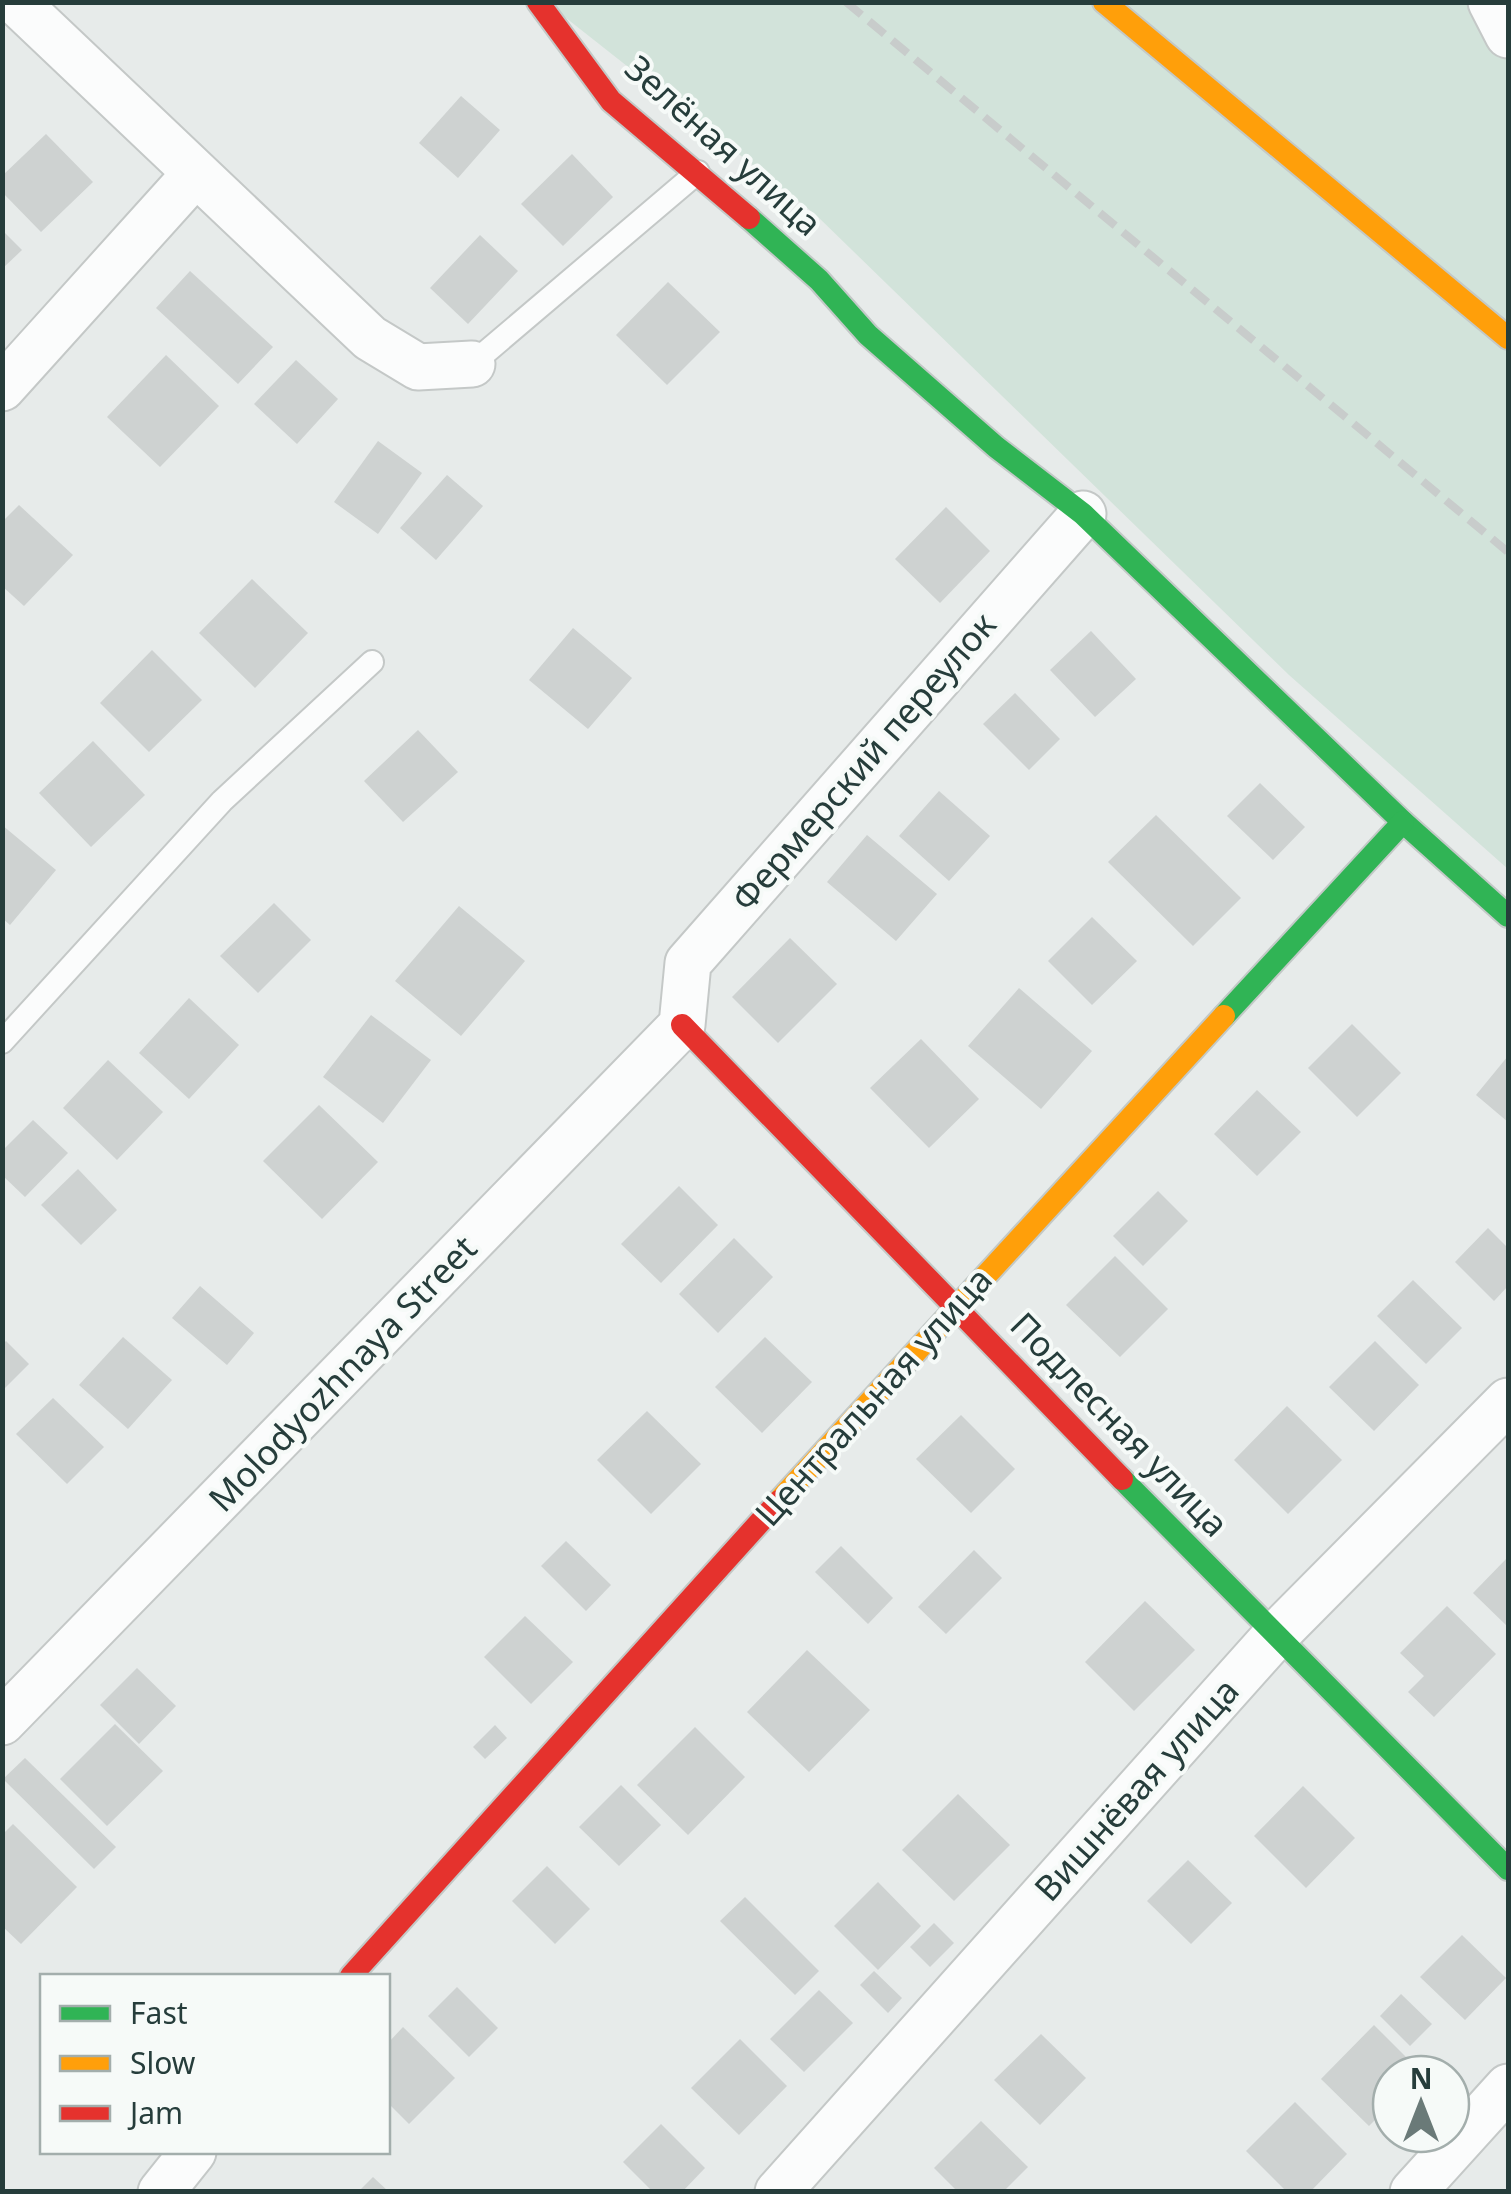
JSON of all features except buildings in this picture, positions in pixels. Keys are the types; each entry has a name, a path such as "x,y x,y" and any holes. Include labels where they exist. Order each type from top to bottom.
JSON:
{"street":[{"path":"16,2 370,338 418,368 472,364"},
{"name":"Зелёная улица","path":"538,2 611,101 819,280 868,335 996,447 1083,514 1403,822 1508,916"},
{"path":"1104,2 1508,336"},
{"path":"1490,2 1508,35"},
{"path":"2,388 195,174"},
{"name":"Фермерский переулок","path":"682,1026 688,962 1083,514"},
{"name":"Центральная улица","path":"353,1974 955,1306 1403,822"},
{"name":"Подлесная улица","path":"682,1026 1275,1636 1508,1869"},
{"name":"Molodyozhnaya Street","path":"2,1722 682,1026"},
{"name":"Вишнёвая улица","path":"778,2192 1275,1636 1508,1402"},
{"path":"1413,2192 1508,2087"},
{"path":"161,2192 191,2154"}],"lane":[{"path":"472,364 698,172"},
{"path":"2,1042 222,801 372,662"}],"shaded area":[{"path":"1463,2 1508,34 1508,869 1289,675 816,215 547,3"}],"railway":[{"path":"846,2 1508,552"}],"traffic: fast":[{"path":"749,218 819,280 868,335 996,447 1083,514 1403,822 1508,916"},
{"path":"1224,1016 1403,822"},
{"path":"1122,1479 1508,1869"}],"traffic: slow":[{"path":"1104,2 1508,338"},
{"path":"779,1501 1224,1016"}],"traffic: jam":[{"path":"538,2 611,101 749,218"},
{"path":"682,1025 1122,1479"},
{"path":"353,1974 779,1501"}]}
